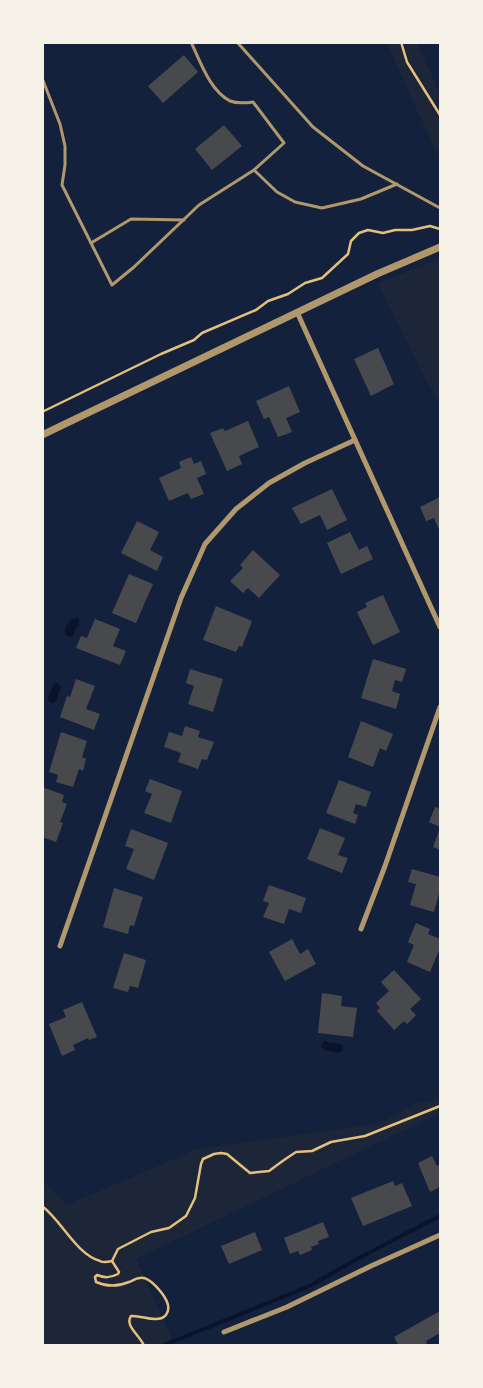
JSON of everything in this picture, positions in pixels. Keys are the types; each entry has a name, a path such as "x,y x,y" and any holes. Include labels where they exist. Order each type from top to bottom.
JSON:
{"street":[{"path":"42,435 297,312 440,247"},
{"path":"297,312 440,627"},
{"path":"60,946 181,598 205,544 236,509 269,483 305,463 355,440"},
{"path":"360,929 385,866 440,707"},
{"path":"224,1332 287,1307 440,1235"}],"lane":[{"path":"42,78 60,124 65,146 62,184 112,285 134,267 199,205 254,170 284,143 254,102 242,103 230,100 216,89 205,73 191,42"},
{"path":"237,42 313,127 363,166 440,208"},
{"path":"254,170 277,192 295,202 322,208 361,199 397,184"},
{"path":"91,243 131,219 184,220"}],"path":[{"path":"401,42 407,62 440,115"},
{"path":"42,412 194,340 202,332 256,310 268,301 288,294 305,283 322,278 348,254 351,242 359,233 368,230 383,233 430,226 440,229"},
{"path":"112,1261 118,1249 151,1232 169,1228 186,1216 195,1198 201,1164 203,1159 208,1156 221,1152 250,1173 269,1171 296,1152 312,1151 331,1142 365,1136 440,1106"},
{"path":"42,1206 86,1254 101,1262 112,1261"},
{"path":"112,1261 119,1272 118,1274 111,1278 98,1275 95,1277 96,1282 108,1286 116,1286 141,1278 149,1280 161,1290 166,1301 167,1314 162,1318 150,1319 136,1316 129,1318 129,1322 144,1346"}],"shaded area":[{"path":"387,43 417,43 440,94 440,161"},
{"path":"440,259 440,405 378,283"},
{"path":"79,619 79,624 73,636 69,637 65,634 66,626 70,620"},
{"path":"56,683 61,687 56,701 53,703 48,698 53,684"},
{"path":"326,1041 343,1046 342,1051 339,1053 324,1050 321,1046"},
{"path":"440,1097 440,1114 136,1259 175,1345 43,1345 42,1181 66,1205 187,1154 190,1150 381,1123 417,1103 431,1101"}],"building":[{"path":"184,55 198,72 163,103 148,86"},
{"path":"224,125 242,146 212,170 195,149"},
{"path":"378,348 394,384 371,396 354,359"},
{"path":"289,386 300,412 286,418 292,432 278,437 269,417 264,419 256,401"},
{"path":"248,421 259,447 239,456 242,464 227,471 210,433 223,428 225,431"},
{"path":"191,457 194,464 201,461 206,474 197,478 204,494 191,499 188,493 169,501 159,478 181,468 179,462"},
{"path":"332,489 347,520 327,530 320,515 301,524 292,508"},
{"path":"440,497 440,532 434,518 426,521 420,507"},
{"path":"137,521 159,532 150,550 163,557 157,571 121,553"},
{"path":"350,532 359,550 367,546 373,559 341,574 327,543"},
{"path":"253,550 280,575 259,598 248,588 243,593 230,581 243,568 240,565"},
{"path":"129,574 153,584 136,623 112,613"},
{"path":"383,595 400,632 373,645 357,612 367,607 365,603"},
{"path":"216,606 252,621 242,647 239,646 236,652 203,640"},
{"path":"95,619 120,629 113,646 126,651 120,665 76,648 81,636 87,638"},
{"path":"373,659 406,669 402,682 395,680 392,691 400,694 396,709 361,698"},
{"path":"190,669 223,679 213,712 188,704 194,686 186,683"},
{"path":"76,679 95,686 86,709 100,714 94,730 60,717 67,696 70,697"},
{"path":"361,721 393,734 386,751 380,748 373,767 348,757"},
{"path":"185,726 200,731 198,737 214,742 207,760 202,759 198,769 178,762 181,753 164,747 169,732 182,736"},
{"path":"61,732 87,741 82,757 86,759 83,771 79,769 73,787 56,782 58,775 49,772"},
{"path":"150,779 182,791 171,823 144,813 152,794 145,791"},
{"path":"339,780 371,792 366,807 356,804 353,813 358,815 355,824 326,813"},
{"path":"42,787 64,795 62,802 67,804 60,822 63,823 56,842 42,837"},
{"path":"435,807 440,809 440,827 429,822"},
{"path":"320,828 345,838 338,855 348,858 342,873 307,859"},
{"path":"440,828 440,850 433,847"},
{"path":"131,829 168,843 154,880 126,869 134,849 125,846"},
{"path":"412,869 440,877 440,890 434,912 410,905 416,884 408,882"},
{"path":"269,885 306,898 301,913 289,909 284,924 263,917 269,903 263,901"},
{"path":"114,888 143,897 134,926 130,925 128,934 103,927"},
{"path":"416,923 430,929 428,934 440,939 440,948 430,972 407,962 414,945 408,942"},
{"path":"292,939 300,954 308,949 316,964 285,981 269,952"},
{"path":"124,953 146,960 138,988 130,986 128,992 113,988"},
{"path":"394,970 421,999 410,1009 416,1015 407,1024 404,1021 394,1030 377,1011 380,1008 376,1003 389,991 381,982"},
{"path":"322,993 342,996 341,1006 357,1008 353,1037 318,1033"},
{"path":"82,1002 97,1037 89,1040 88,1038 73,1045 75,1050 62,1056 49,1024 66,1017 63,1010"},
{"path":"432,1156 437,1166 440,1164 440,1187 430,1192 418,1163"},
{"path":"393,1181 395,1186 402,1183 412,1206 363,1226 351,1198"},
{"path":"323,1222 329,1237 318,1241 319,1244 311,1247 312,1250 300,1255 298,1251 290,1254 284,1238"},
{"path":"255,1232 262,1250 229,1264 221,1246"},
{"path":"440,1311 440,1333 426,1341 427,1343 423,1346 399,1346 394,1337"}],"waterway":[{"path":"162,1346 312,1285 355,1260 440,1216"}]}
